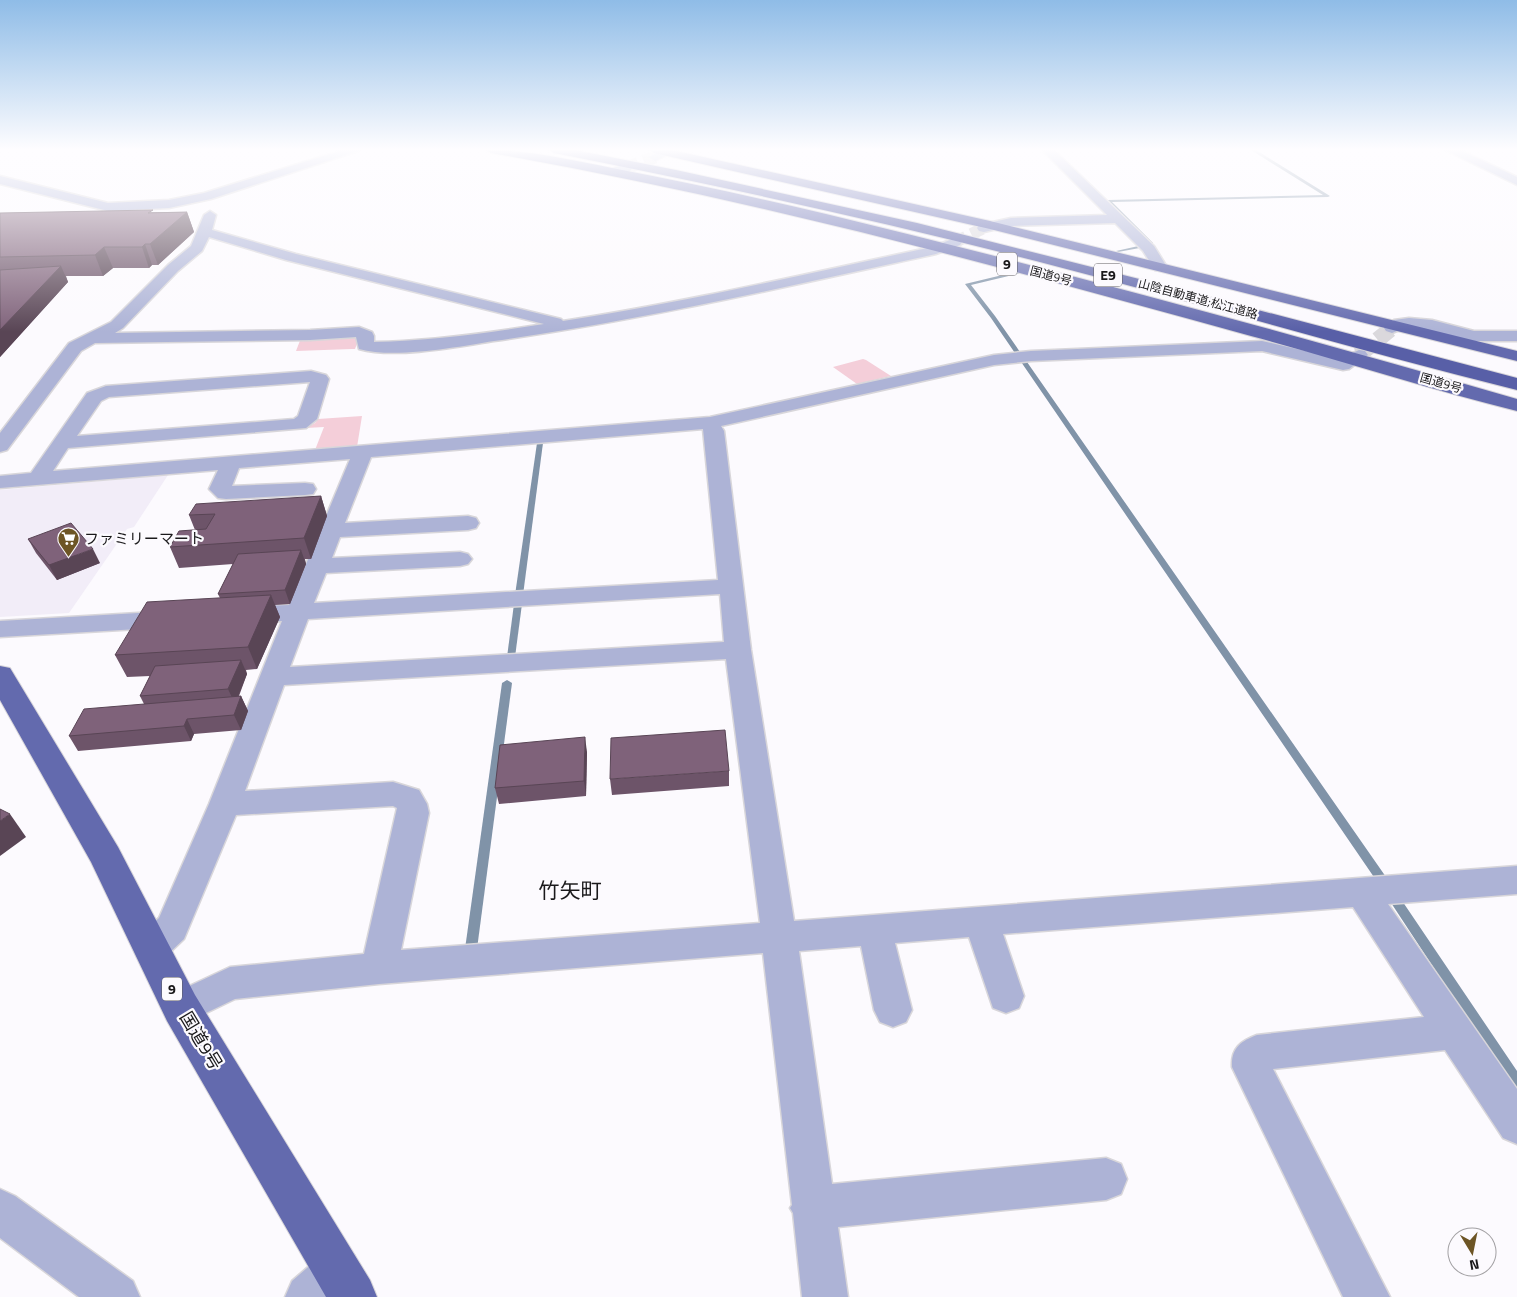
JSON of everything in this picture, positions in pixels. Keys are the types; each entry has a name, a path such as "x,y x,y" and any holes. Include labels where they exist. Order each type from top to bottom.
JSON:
{"highway":[{"name":"国道9号","path":"802,211 950,244 1357,357 1517,404"},
{"name":"山陰自動車道;松江道路","path":"840,211 947,235 1126,280 1517,384"},
{"name":"山陰自動車道;松江道路","path":"880,211 960,228 1132,271 1517,372"},
{"name":"9","path":"918,211 1160,267 1394,327 1517,356"},
{"name":"国道9号","path":"0,675 106,857 181,1008 333,1288"}],"street":[{"path":"0,446 75,348 117,325 173,268 196,248 205,232 212,211"},
{"path":"1109,211 1150,249 1160,267"},
{"path":"987,226 1011,222 1118,219"},
{"path":"205,232 291,257 569,326"},
{"path":"94,338 310,335 359,332 365,334 364,343 368,346 406,347 569,326 936,250 950,244"},
{"path":"1394,327 1399,323 1413,322 1476,336 1517,336"},
{"path":"0,482 363,453 710,422 994,360 1031,356 1262,346 1337,365 1347,364 1357,357"},
{"path":"36,479 62,442 94,397 106,392 311,376 320,378 307,419 299,424 62,442"},
{"path":"710,422 714,431 738,650 825,1297"},
{"path":"151,947 172,928 225,804 298,612 363,453"},
{"path":"231,464 220,489 226,493 305,489"},
{"path":"331,530 468,523"},
{"path":"317,566 460,559"},
{"path":"0,629 732,586"},
{"path":"273,677 738,650"},
{"path":"225,804 393,794 402,794 409,798 413,804 413,813 379,968"},
{"path":"181,1008 230,983 379,968 1517,880"},
{"path":"1379,891 1455,1031 1517,1124"},
{"path":"980,922 1006,996"},
{"path":"874,930 893,1010"},
{"path":"1367,1297 1257,1078 1252,1067 1251,1058 1257,1053 1267,1051 1455,1031"},
{"path":"812,1208 1106,1179"},
{"path":"0,1211 117,1297"}],"shaded area":[{"path":"360,336 355,349 296,351 301,338"},
{"path":"863,359 891,376 857,384 833,367"},
{"path":"362,416 357,447 315,450 324,427 306,428 318,419"},
{"path":"168,475 134,527 127,529 69,613 0,617 0,490"}],"building":[{"path":"126,211 152,211 148,213 187,212 150,244 145,244 142,247 104,247 95,255 0,257 0,213"},
{"path":"61,266 0,330 0,270"},
{"path":"321,496 304,538 170,547 179,531 206,529 215,514 189,515 196,504"},
{"path":"71,523 93,549 49,565 28,539"},
{"path":"301,550 285,590 218,594 238,554"},
{"path":"271,595 248,647 115,655 147,602"},
{"path":"241,660 228,689 140,696 155,666"},
{"path":"241,696 234,715 187,719 184,726 69,736 84,709"},
{"path":"725,730 729,771 610,779 611,738"},
{"path":"585,737 584,781 495,788 500,745"},
{"path":"0,809 10,814 0,821"}],"waterway":[{"path":"1118,211 1151,244"},
{"path":"1118,251 1143,246"},
{"path":"1019,272 968,284 993,317 1382,880 1517,1082"},
{"path":"519,595 540,443"},
{"path":"511,657 518,604"},
{"path":"471,949 507,683"}],"tunnel":[{"path":"955,242 984,228"},
{"path":"1359,355 1392,328"}],"place":[{"name":"ファミリーマート","path":"68,558"}],"district":[{"name":"竹矢町","path":"570,891"}]}
